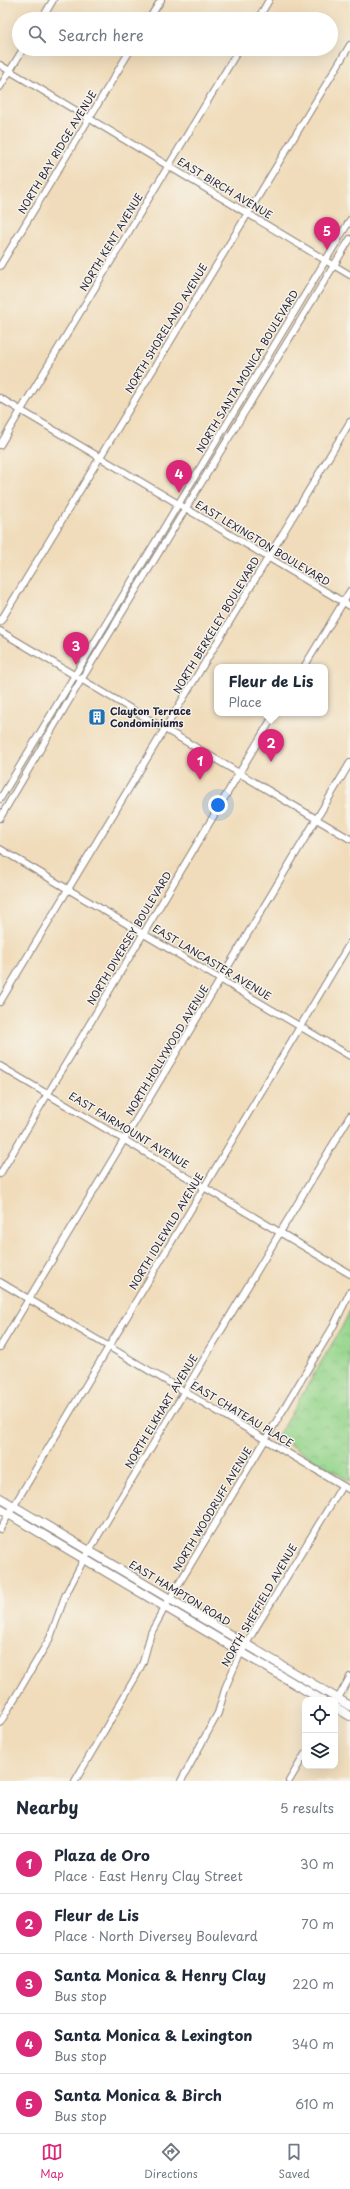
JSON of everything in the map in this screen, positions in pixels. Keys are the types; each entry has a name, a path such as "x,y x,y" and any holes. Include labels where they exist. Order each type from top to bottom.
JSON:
{"main road":[{"name":"EAST HAMPTON ROAD","path":"0,1498 246,1644 330,1697"},
{"name":"EAST HAMPTON ROAD","path":"0,1509 317,1697"},
{"name":"EAST HAMPTON ROAD","path":"338,1702 350,1706"},
{"path":"338,1710 350,1716"}],"street":[{"path":"46,12 53,0"},
{"path":"153,12 161,0"},
{"path":"262,12 269,0"},
{"name":"NORTH SHORELAND AVENUE","path":"0,622 350,45"},
{"path":"0,87 19,56"},
{"name":"NORTH BAY RIDGE AVENUE","path":"0,266 127,56"},
{"name":"NORTH KENT AVENUE","path":"0,445 235,56"},
{"name":"EAST BIRCH AVENUE","path":"0,65 350,275"},
{"name":"NORTH SANTA MONICA BOULEVARD","path":"0,799 350,220"},
{"name":"NORTH SANTA MONICA BOULEVARD","path":"0,818 82,680 350,240"},
{"name":"EAST LEXINGTON BOULEVARD","path":"0,398 350,606"},
{"name":"NORTH BERKELEY BOULEVARD","path":"0,1002 350,422"},
{"path":"306,664 350,592"},
{"path":"0,631 350,839"},
{"name":"NORTH DIVERSEY BOULEVARD","path":"0,1174 273,716"},
{"name":"NORTH HOLLYWOOD AVENUE","path":"0,1347 350,763"},
{"name":"EAST LANCASTER AVENUE","path":"0,849 221,978 350,1056"},
{"name":"NORTH IDLEWILD AVENUE","path":"0,1529 350,943"},
{"name":"EAST FAIRMOUNT AVENUE","path":"0,1066 350,1274"},
{"name":"NORTH ELKHART AVENUE","path":"0,1723 50,1638 65,1596 89,1550 350,1116"},
{"name":"EAST CHATEAU PLACE","path":"0,1282 350,1490"},
{"name":"NORTH WOODRUFF AVENUE","path":"75,1781 136,1676 143,1662 152,1633 165,1607 333,1327 350,1292"},
{"name":"NORTH SHEFFIELD AVENUE","path":"181,1781 216,1719 230,1676 241,1652 342,1486"},
{"path":"338,1698 350,1677"},
{"path":"289,1781 302,1759"}],"green space":[{"path":"350,1310 350,1481 277,1437 342,1327"}],"place":[{"name":"Santa Monica & Birch","path":"327,250"},
{"name":"Santa Monica & Lexington","path":"179,493"},
{"name":"Santa Monica & Henry Clay","path":"76,665"},
{"name":"Clayton Terrace Condominiums","path":"97,717"},
{"name":"Fleur de Lis","path":"271,762"},
{"name":"Plaza de Oro","path":"200,780"}]}
